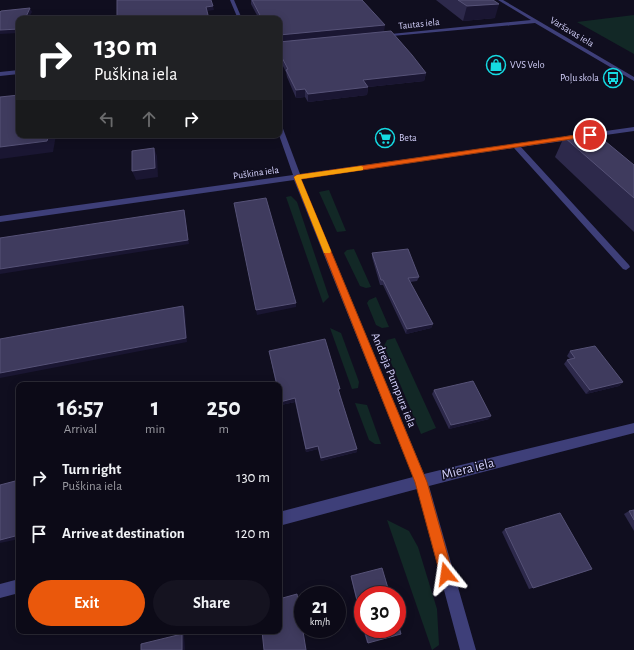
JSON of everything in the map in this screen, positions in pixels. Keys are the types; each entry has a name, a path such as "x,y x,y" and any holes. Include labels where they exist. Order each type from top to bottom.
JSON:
{"street":[{"path":"232,0 239,16"},
{"name":"Varšavas iela","path":"500,0 634,79"},
{"name":"Tautas iela","path":"374,37 536,21"},
{"path":"0,74 16,72"},
{"name":"Puškina iela","path":"0,219 634,129"},
{"name":"Andreja Pumpura iela","path":"282,134 297,177 421,482 468,650"},
{"path":"516,146 626,267"},
{"name":"Miera iela","path":"282,518 634,428"},
{"path":"0,591 16,587"}],"green space":[{"path":"634,15 634,54 577,22"},
{"path":"329,190 346,231 337,232 319,192"},
{"path":"291,196 297,202 329,297 323,303 286,197"},
{"path":"354,249 371,287 366,288 360,286 344,253 347,250"},
{"path":"376,297 389,327 382,328 376,325 367,303 369,300"},
{"path":"330,328 341,333 359,382 358,388 352,389"},
{"path":"395,338 436,428 421,434 384,346 387,340"},
{"path":"355,403 367,405 381,444 375,444 369,440"},
{"path":"387,520 409,531 418,547 437,609 439,645 432,650"}],"building":[{"path":"117,0 211,0 213,6 206,7 208,16 117,16"},
{"path":"252,0 362,0 385,25 282,35 282,16 260,16"},
{"path":"458,0 493,0 499,4 467,6"},
{"path":"30,8 26,16 16,16 16,29 0,30 1,11"},
{"path":"391,31 426,73 363,80 368,87 308,94 305,89 296,90 286,70 288,69 282,58 282,42"},
{"path":"16,95 16,138 48,138 47,141 0,147 0,97"},
{"path":"594,132 634,165 634,198 564,137"},
{"path":"154,148 155,168 132,171 132,151"},
{"path":"266,198 296,303 256,310 234,203"},
{"path":"184,210 188,240 0,269 0,238"},
{"path":"408,249 419,277 408,278 433,324 407,329 383,280 381,280 372,253"},
{"path":"183,306 186,338 0,373 0,339"},
{"path":"325,339 340,389 338,389 357,449 321,458 318,446 306,449 295,398 282,401 282,382 276,382 269,351"},
{"path":"595,346 623,382 590,390 567,360 575,358 570,351"},
{"path":"473,381 491,416 451,425 434,390"},
{"path":"16,481 16,536 0,540 0,485"},
{"path":"634,510 634,520 629,511"},
{"path":"560,513 592,569 533,588 505,529"},
{"path":"382,568 387,586 354,586 354,588 351,576"},
{"path":"294,595 294,638 304,638 306,650 264,650 262,634 282,634 282,598"},
{"path":"182,634 182,650 141,650 141,644"},
{"path":"367,638 386,638 368,643"}],"slow traffic":[{"path":"327,251 297,177 361,168"}],"place":[{"name":"VVS Velo","path":"496,65"},
{"name":"Poļu skola","path":"613,78"},
{"name":"Beta","path":"385,138"}],"route":[{"path":"446,574 421,482 297,177 590,135"}]}
